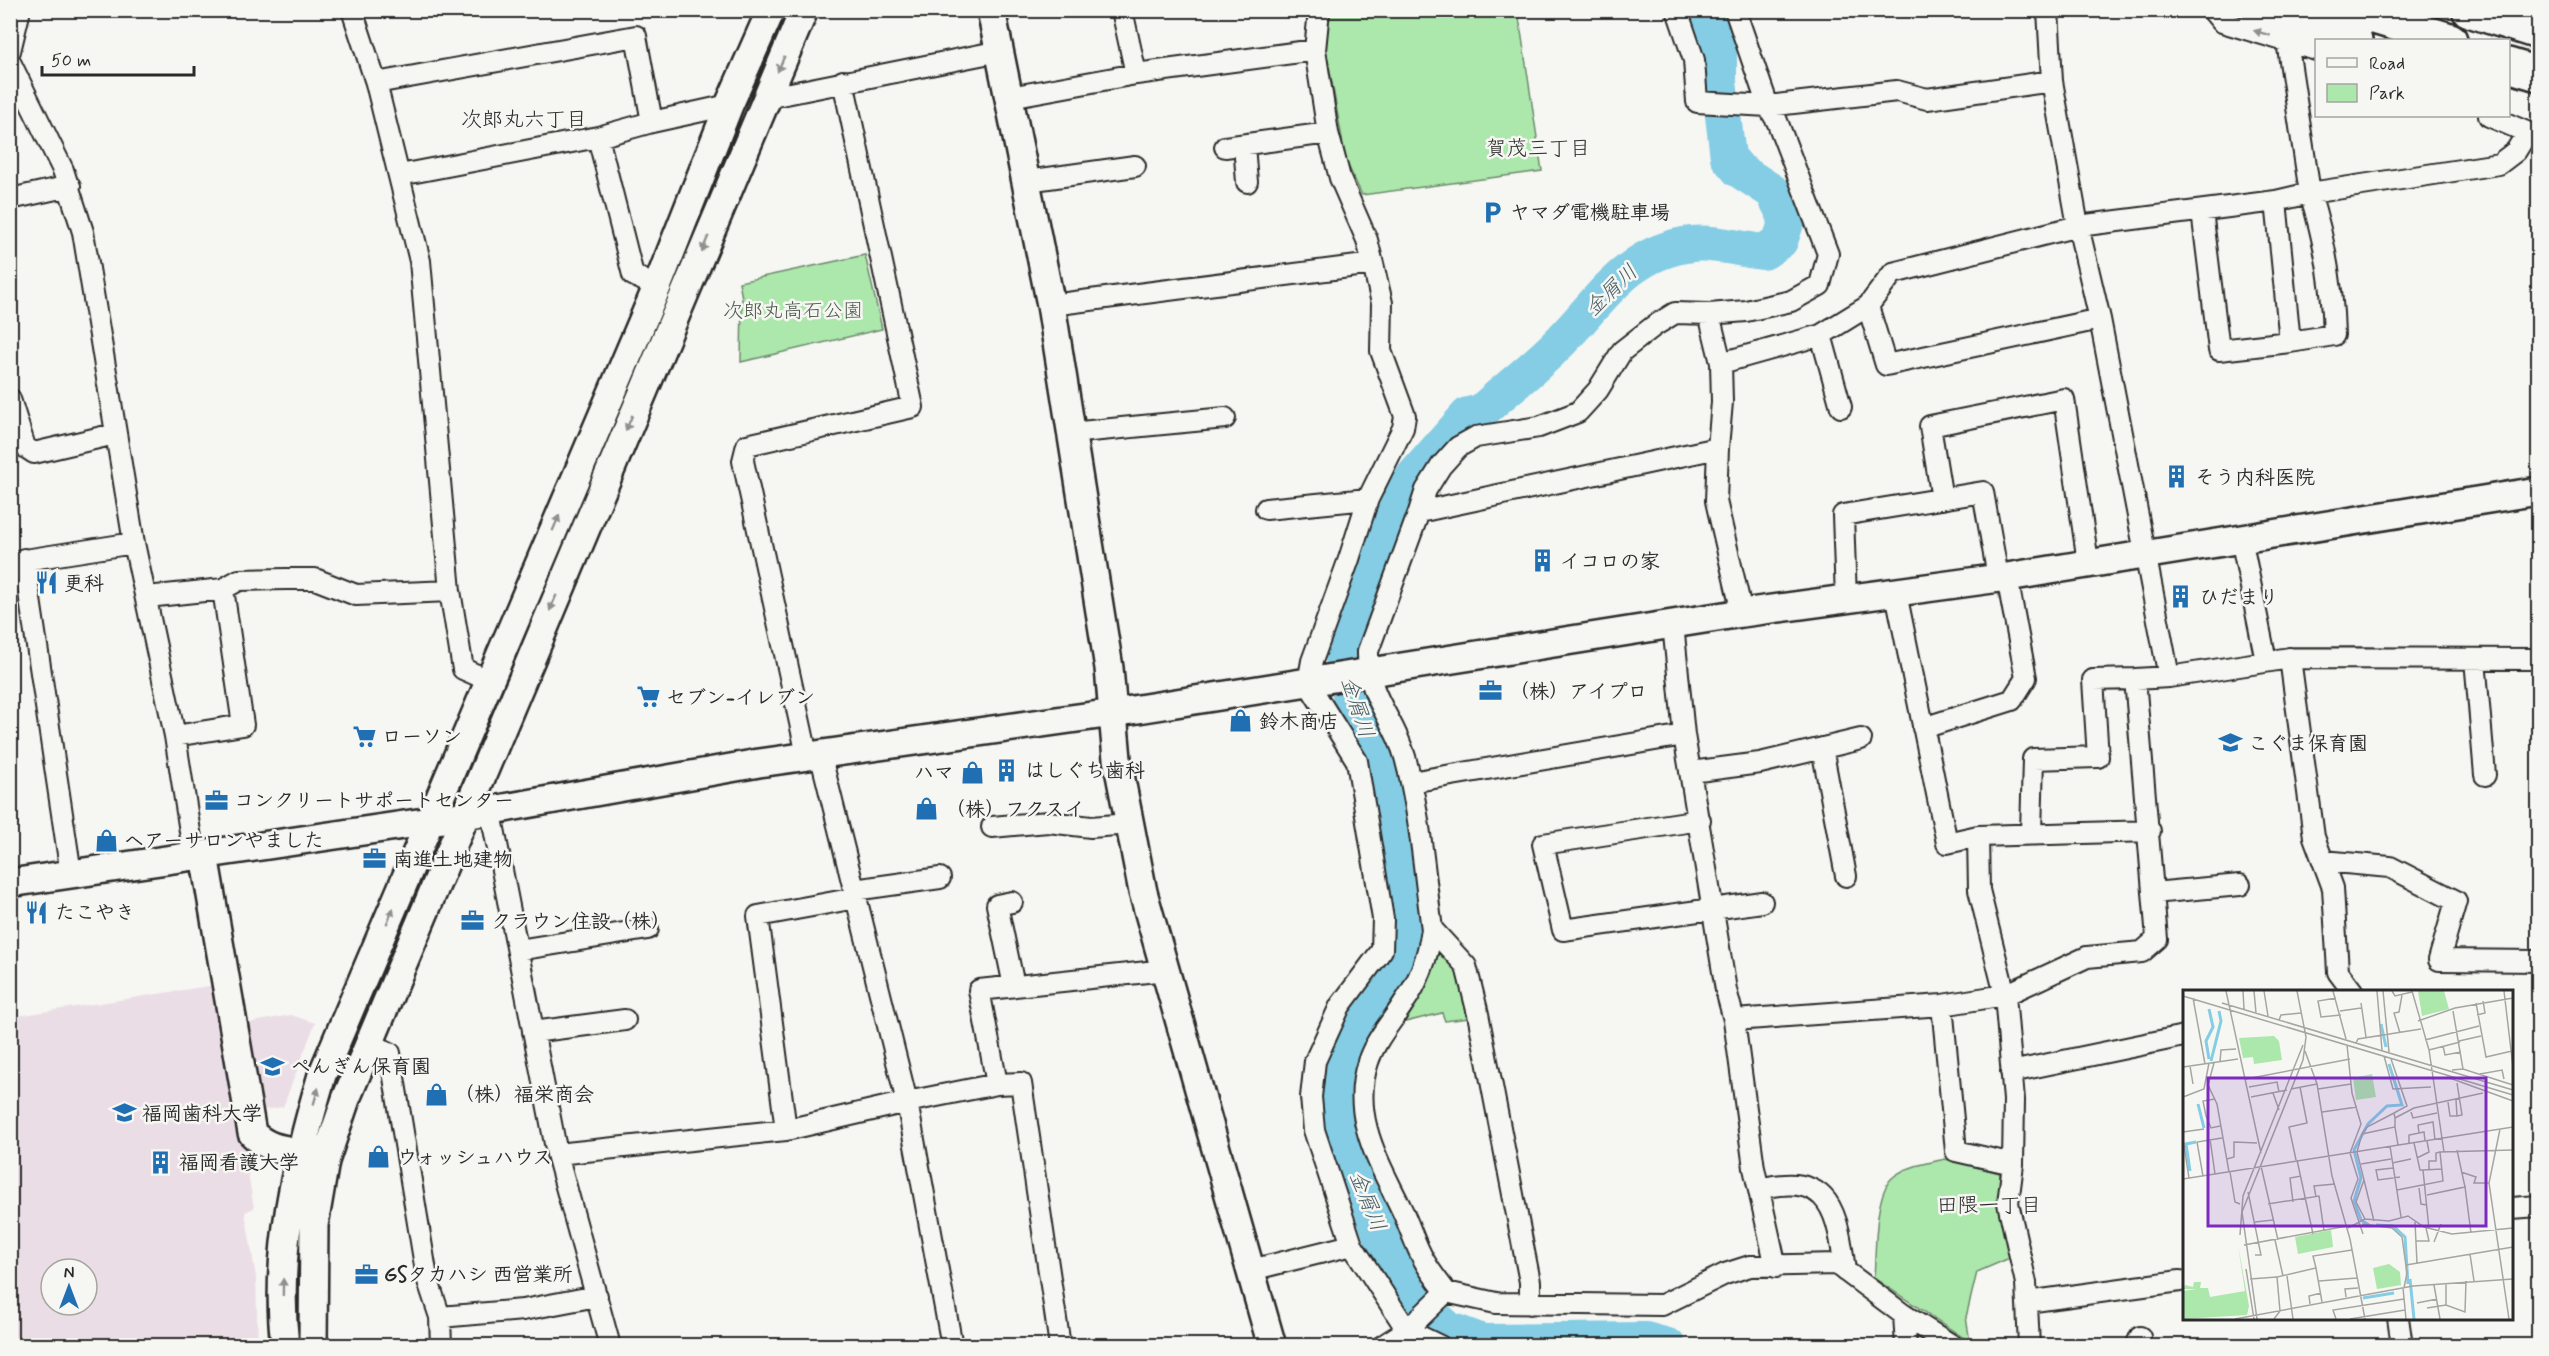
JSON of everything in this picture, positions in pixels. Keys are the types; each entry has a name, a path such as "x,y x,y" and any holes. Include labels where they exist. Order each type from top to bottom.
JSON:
{"highway":[{"path":"2258,10 2352,39"},
{"path":"2333,10 2429,39"},
{"path":"2350,10 2447,39"},
{"path":"2469,10 2538,32"},
{"path":"2492,10 2538,24"},
{"path":"2510,59 2538,67"},
{"path":"2510,66 2538,74"},
{"path":"2510,89 2538,98"}],"street":[{"path":"10,51 20,10"},
{"path":"352,10 376,83 420,261 450,591 463,669 488,680"},
{"path":"285,1346 284,1255 299,1152 322,1075 657,287 729,105 771,10"},
{"path":"313,1346 314,1225 326,1161 368,1042 804,10"},
{"path":"991,10 1051,305 1109,668 1117,759 1143,892 1272,1346"},
{"path":"1122,10 1136,74"},
{"path":"1318,10 1315,50 1328,133 1340,178 1367,240 1382,303 1381,351 1405,416 1403,428 1368,499 1312,661 1308,683 1357,761 1383,919 1382,950 1340,1006 1326,1032 1315,1061 1311,1097 1314,1130 1352,1245 1409,1338"},
{"path":"1677,10 1694,60 1697,102 1768,106 1897,91 1927,99 2052,81"},
{"path":"1734,10 1768,106 1777,121 1828,254 1820,285 1791,301 1746,311 1708,315 1675,313 1622,351 1598,390 1578,412 1539,427 1476,437 1458,447 1441,466 1426,490 1368,651 1367,673 1375,695 1400,744 1411,782 1432,929 1429,952 1421,974 1382,1033 1368,1062 1363,1112 1365,1130 1424,1262 1446,1292 1496,1303 1662,1305 1725,1274 1750,1266 1836,1264 1904,1315 1953,1346"},
{"path":"2048,10 2052,81 2078,226 2100,319 2169,677"},
{"path":"2211,10 2222,22 2315,50"},
{"path":"376,83 636,36 652,122"},
{"path":"2202,210 2219,350 2334,335 2333,306 2317,214 2310,193 2287,41"},
{"path":"1010,97 1136,74 1315,50"},
{"path":"766,98 1000,51"},
{"path":"10,62 70,186 83,232 134,543 176,736 252,1133 261,1142 299,1152"},
{"path":"843,81 913,407 747,445 743,461 814,754 855,894 907,1102 952,1346"},
{"path":"400,175 598,137 729,105"},
{"path":"1721,363 1821,335 1868,306 1893,273 2078,226 2276,201 2310,193 2499,164 2516,152 2533,135 2491,117"},
{"path":"1247,182 1234,146 1328,133"},
{"path":"598,137 633,275 657,287"},
{"path":"1027,181 1135,166"},
{"path":"10,199 70,186"},
{"path":"2276,201 2290,342"},
{"path":"1051,305 1373,264"},
{"path":"1868,306 1886,365 2100,319"},
{"path":"1708,315 1721,363 1722,402 1716,501 1742,613"},
{"path":"1821,335 1841,407"},
{"path":"10,399 25,447 34,453 115,434"},
{"path":"1942,499 1930,426 2064,399 2088,562"},
{"path":"1070,433 1225,418"},
{"path":"1419,512 1718,448"},
{"path":"10,883 431,821 490,808 814,754 1113,713 1742,613 2003,577 2538,491"},
{"path":"1846,599 1843,515 1983,492 2026,678 2012,700 1923,728"},
{"path":"1266,509 1368,499"},
{"path":"2241,538 2266,661"},
{"path":"71,874 17,561 134,543"},
{"path":"147,597 223,589 239,580 315,579 356,595 450,591"},
{"path":"176,736 243,725 223,589"},
{"path":"1896,593 1947,843 1978,836 2150,831"},
{"path":"1672,624 1684,735 1700,820 1712,910 1734,1020 1754,1168 1761,1189 1776,1267"},
{"path":"2290,658 2314,837 2333,888 2338,972 2352,990"},
{"path":"2031,833 2033,759 2098,757 2093,680 2169,677 2290,658 2538,659"},
{"path":"2475,659 2486,775"},
{"path":"1734,1020 1942,1005 2005,995 2087,957 2142,951 2157,939 2150,831 2135,679"},
{"path":"1411,782 1684,735"},
{"path":"1691,772 1760,763 1861,739"},
{"path":"1822,748 1846,876"},
{"path":"490,808 557,1154 610,1346"},
{"path":"1700,820 1543,844 1563,930 1762,902"},
{"path":"992,827 1048,822 1091,827 1129,824"},
{"path":"1978,836 1979,890 2005,995 2011,1072 2013,1164 2008,1203 2026,1283 2030,1346"},
{"path":"2323,861 2390,867 2456,900 2439,960 2538,961"},
{"path":"786,1130 758,916 940,878"},
{"path":"2153,893 2240,885"},
{"path":"1012,902 997,905 1014,986"},
{"path":"518,950 648,929"},
{"path":"1432,929 1466,966 1479,1014 1530,1282 1530,1304"},
{"path":"997,1084 979,990 1166,970"},
{"path":"1942,1005 1956,1151 2013,1164"},
{"path":"533,1032 625,1020"},
{"path":"2011,1072 2183,1036"},
{"path":"368,1042 390,1053 428,1278 440,1317 441,1346"},
{"path":"557,1154 786,1130 907,1102 997,1084 1021,1083 1060,1346"},
{"path":"1761,1189 1784,1183 1808,1186 1828,1202 1841,1232 1845,1271"},
{"path":"2513,1208 2538,1206"},
{"path":"1251,1269 1352,1245"},
{"path":"2027,1302 2180,1281"},
{"path":"1409,1338 1446,1292"},
{"path":"440,1317 523,1310 597,1296"},
{"path":"1904,1315 1906,1346"},
{"path":"2398,1320 2402,1346"},
{"path":"1382,1346 1409,1338 1440,1346"}],"shaded area":[{"name":"福岡歯科大学","path":"215,985 254,1208 245,1212 256,1277 258,1345 11,1346 11,1017"},
{"name":"ぺんぎん保育園","path":"291,1015 315,1023 283,1107 257,1111 238,1025"}],"green space":[{"path":"1331,11 1518,11 1542,171 1362,195 1346,161 1325,44"},
{"name":"次郎丸高石公園","path":"865,255 882,329 741,362 742,298 739,282"},
{"path":"1438,950 1455,964 1469,1018 1445,1021 1442,1013 1397,1024 1435,953"},
{"path":"1945,1159 2000,1173 2000,1207 2012,1257 1977,1272 1966,1317 1970,1342 1874,1278 1877,1225 1886,1186 1897,1174"}],"waterway":[{"name":"金屑川","path":"1668,1346 1646,1340 1483,1342 1448,1329 1410,1295 1380,1233 1351,1151 1338,1126 1338,1083 1357,1021 1400,960 1404,912 1381,771 1352,705 1343,657 1359,597 1407,484 1468,415 1481,412 1528,371 1556,346 1616,282 1649,257 1669,249 1700,243 1764,252 1780,241 1787,220 1773,192 1739,170 1728,157 1719,82 1719,48 1707,10"}],"place":[{"name":"ヤマダ電機駐車場","path":"1492,212"},
{"name":"そう内科医院","path":"2177,477"},
{"name":"イコロの家","path":"1542,561"},
{"name":"更科","path":"46,583"},
{"name":"ひだまり","path":"2181,597"},
{"name":"（株）アイプロ","path":"1491,691"},
{"name":"セブン-イレブン","path":"648,697"},
{"name":"鈴木商店","path":"1241,721"},
{"name":"ローソン","path":"364,736"},
{"name":"こぐま保育園","path":"2230,743"},
{"name":"はしぐち歯科","path":"1007,770"},
{"name":"ハマ","path":"972,772"},
{"name":"コンクリートサポートセンター","path":"216,800"},
{"name":"（株）フクスイ","path":"927,809"},
{"name":"ヘアーサロンやました","path":"106,840"},
{"name":"南進土地建物","path":"375,859"},
{"name":"たこやき","path":"37,912"},
{"name":"クラウン住設（株）","path":"473,921"},
{"name":"ぺんぎん保育園","path":"273,1066"},
{"name":"（株）福栄商会","path":"436,1094"},
{"name":"福岡歯科大学","path":"124,1113"},
{"name":"ウォッシュハウス","path":"379,1157"},
{"name":"福岡看護大学","path":"161,1162"},
{"name":"GSタカハシ 西営業所","path":"366,1274"}],"district":[{"name":"次郎丸六丁目","path":"524,119"},
{"name":"賀茂三丁目","path":"1538,148"},
{"name":"田隈一丁目","path":"1989,1205"}]}
